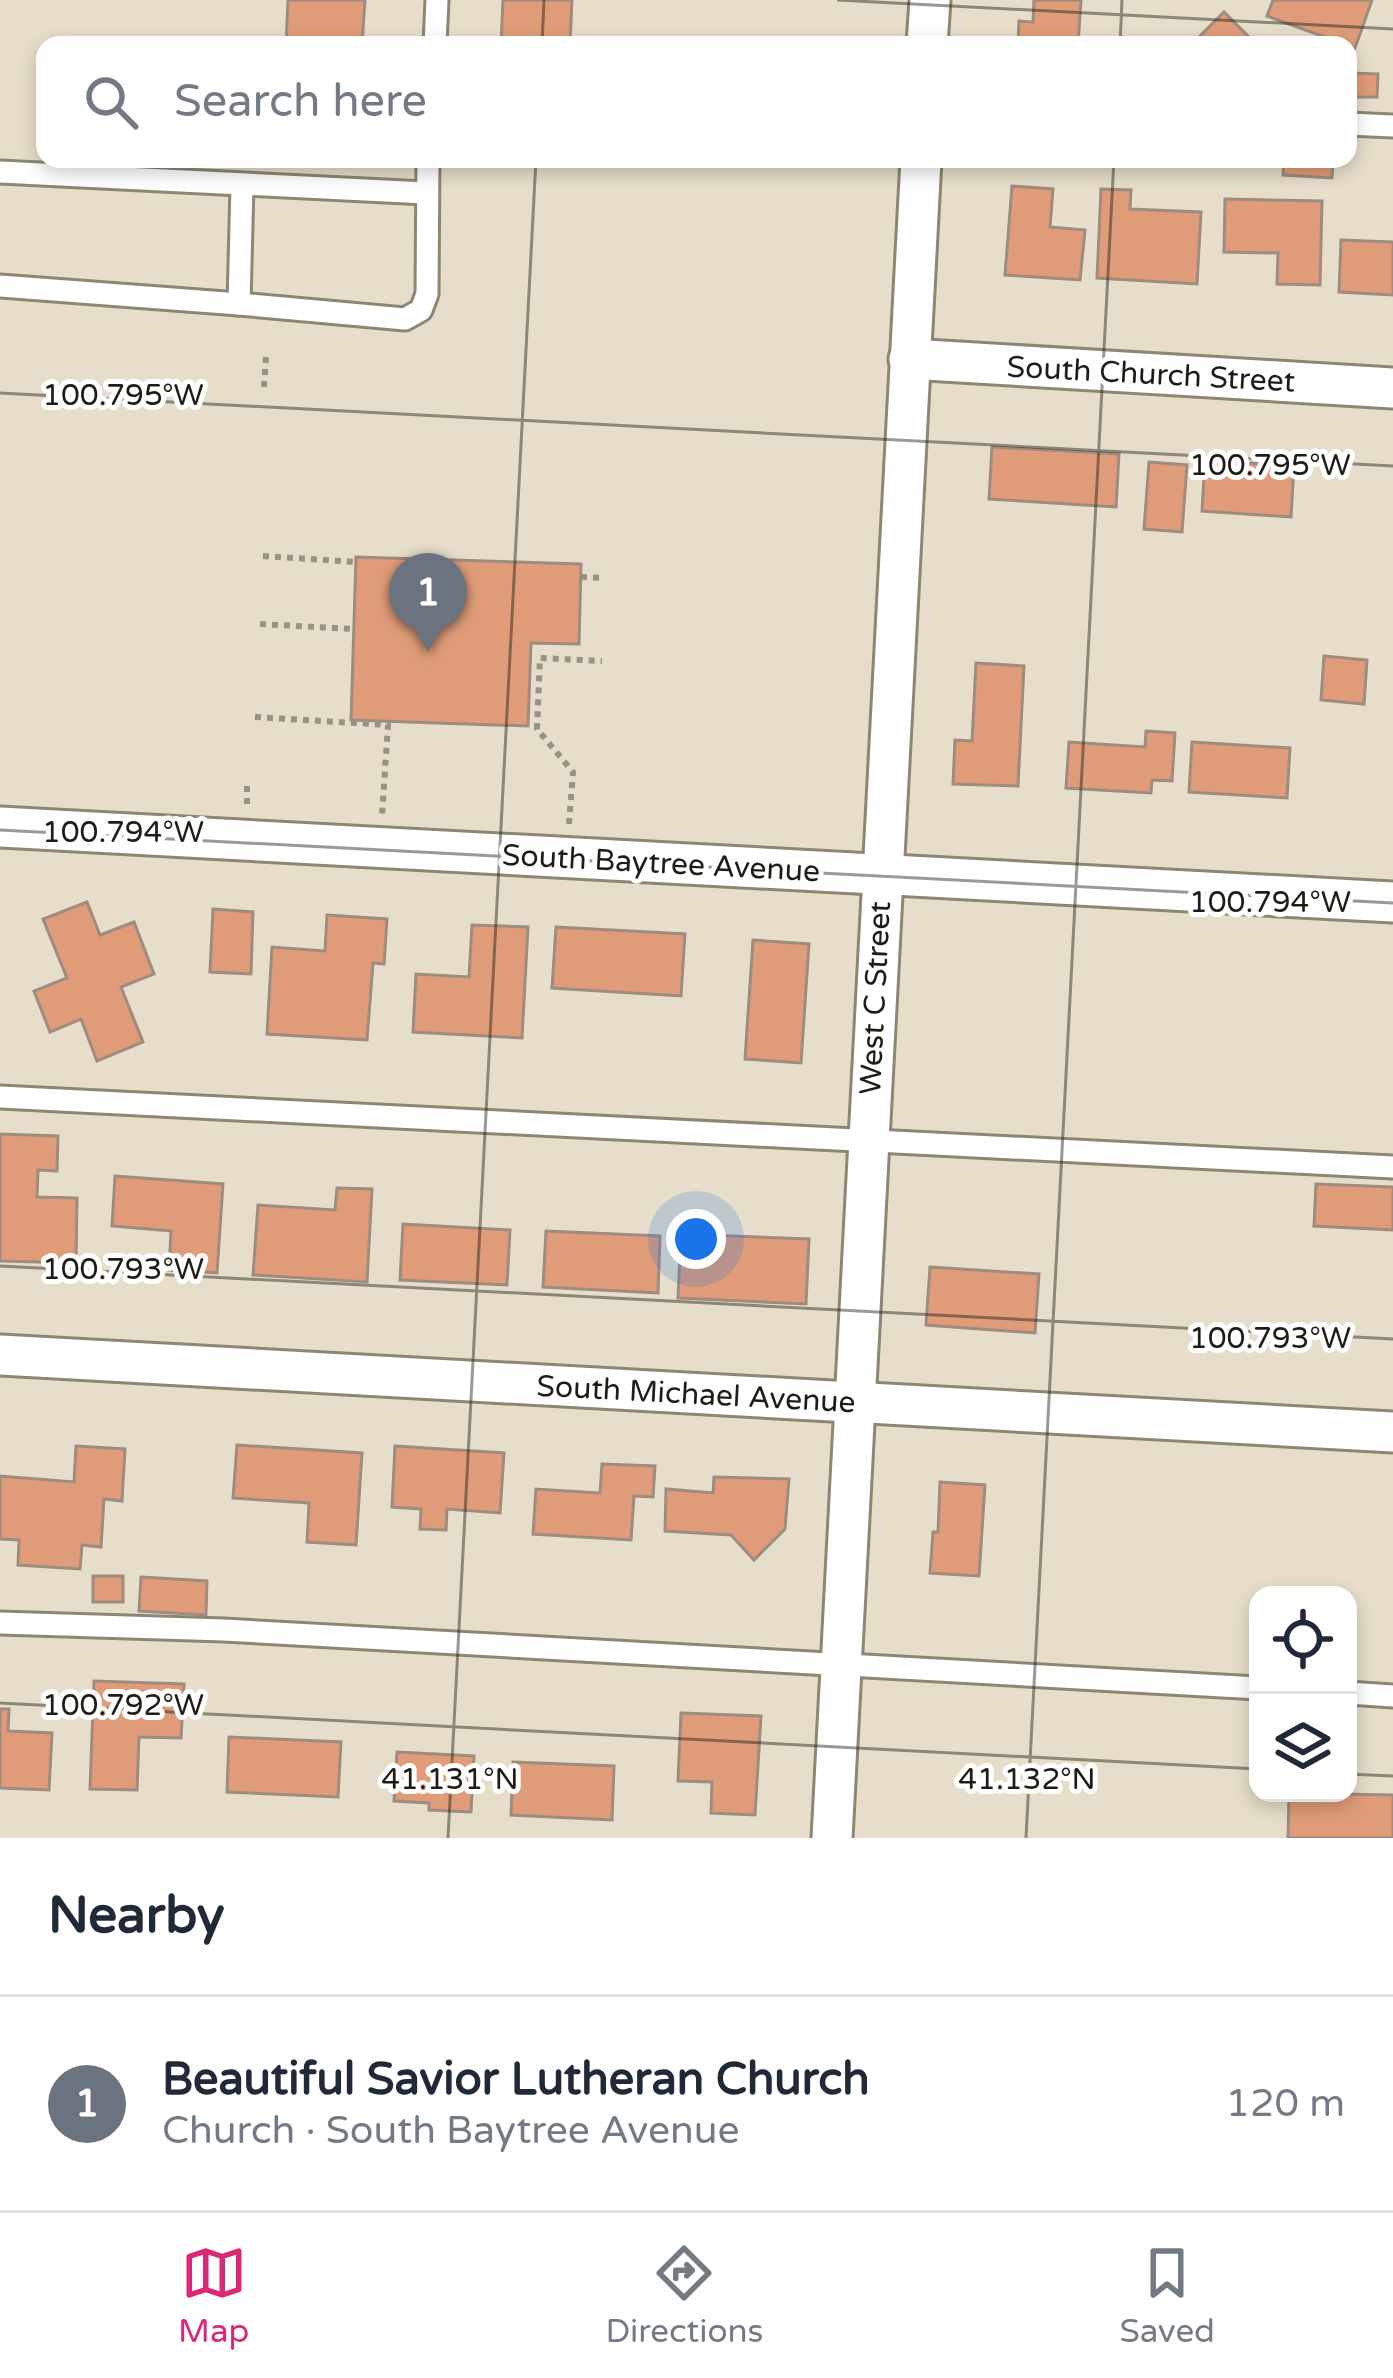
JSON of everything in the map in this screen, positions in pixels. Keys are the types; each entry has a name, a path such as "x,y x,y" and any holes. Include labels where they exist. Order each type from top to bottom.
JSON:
{"street":[{"path":"928,36 930,0"},
{"name":"West C Street","path":"832,1838 920,168"},
{"name":"South Church Street","path":"909,359 1393,388"},
{"name":"South Baytree Avenue","path":"0,827 1393,902"},
{"name":"South Michael Avenue","path":"0,1355 1393,1432"}],"lane":[{"path":"435,36 437,0"},
{"path":"1357,124 1393,126"},
{"path":"0,286 405,319 421,310 428,294 427,168"},
{"path":"0,172 426,193"},
{"path":"238,304 242,184"},
{"path":"0,1097 1393,1167"},
{"path":"0,1623 224,1630 1249,1688"},
{"path":"1357,1694 1393,1696"}],"path":[{"path":"264,387 266,356"},
{"path":"263,556 356,562"},
{"path":"581,577 604,578"},
{"path":"260,624 353,629"},
{"path":"566,858 573,772 537,729 540,658 602,661"},
{"path":"255,717 388,725 380,848"}],"building":[{"path":"288,0 365,0 363,36 286,36"},
{"path":"503,0 572,0 570,36 501,36"},
{"path":"1034,0 1081,0 1079,36 1018,36 1019,21 1033,22"},
{"path":"1273,0 1372,0 1357,42 1357,36 1322,36 1267,16"},
{"path":"1224,12 1248,36 1200,36"},
{"path":"1357,73 1378,74 1377,97 1357,97"},
{"path":"1283,168 1333,168 1332,178 1283,175"},
{"path":"1012,186 1053,189 1050,227 1085,230 1080,280 1005,275"},
{"path":"1101,189 1131,190 1130,209 1201,212 1197,284 1097,278"},
{"path":"1225,199 1322,201 1320,285 1277,284 1278,253 1224,252"},
{"path":"1341,240 1393,242 1393,295 1339,292"},
{"path":"992,447 1119,454 1116,507 989,499"},
{"path":"1205,460 1294,466 1291,517 1202,511"},
{"path":"1149,462 1187,465 1182,532 1144,529"},
{"path":"356,557 581,564 579,644 531,643 528,726 351,720"},
{"path":"1324,656 1367,660 1364,704 1321,700"},
{"path":"976,663 1024,666 1018,786 953,784 955,740 972,741"},
{"path":"1146,731 1175,733 1172,781 1152,780 1151,793 1066,788 1069,742 1145,747"},
{"path":"1192,742 1290,748 1287,798 1189,792"},
{"path":"87,902 100,935 134,922 154,974 121,987 143,1042 97,1061 81,1019 50,1032 34,991 67,978 43,919"},
{"path":"213,909 253,912 251,974 210,972"},
{"path":"327,915 387,919 384,964 373,963 367,1040 267,1034 272,947 325,951"},
{"path":"472,925 528,927 522,1038 413,1032 416,974 469,977"},
{"path":"556,927 685,934 681,996 552,988"},
{"path":"753,940 809,944 801,1063 745,1059"},
{"path":"0,1134 58,1136 57,1171 38,1170 37,1197 77,1198 76,1263 0,1261"},
{"path":"115,1176 223,1184 217,1273 169,1270 171,1231 112,1226"},
{"path":"1316,1184 1393,1187 1393,1230 1314,1226"},
{"path":"337,1188 372,1189 367,1282 253,1275 258,1205 335,1210"},
{"path":"403,1224 510,1230 507,1285 400,1280"},
{"path":"546,1231 660,1236 658,1293 543,1287"},
{"path":"681,1234 809,1239 806,1304 678,1298"},
{"path":"930,1267 1039,1274 1035,1333 926,1325"},
{"path":"237,1445 362,1453 356,1545 307,1542 309,1503 233,1498"},
{"path":"76,1446 125,1449 122,1501 104,1499 101,1547 82,1545 80,1569 18,1565 19,1540 0,1539 0,1476 74,1482"},
{"path":"395,1446 504,1453 500,1513 447,1509 446,1530 420,1529 421,1509 392,1507"},
{"path":"602,1464 655,1466 653,1497 634,1496 631,1540 533,1534 536,1489 600,1493"},
{"path":"714,1477 789,1479 785,1529 754,1560 731,1535 665,1531 666,1489 713,1493"},
{"path":"940,1482 985,1485 979,1576 930,1573"},
{"path":"93,1576 123,1576 123,1602 93,1602"},
{"path":"141,1577 207,1581 206,1615 139,1611"},
{"path":"94,1681 184,1684 181,1738 139,1737 137,1790 90,1789"},
{"path":"0,1709 9,1709 8,1731 52,1733 49,1790 0,1788"},
{"path":"681,1713 761,1716 755,1815 711,1813 712,1782 678,1781"},
{"path":"229,1737 341,1742 338,1797 227,1792"},
{"path":"397,1752 474,1756 471,1812 429,1810 429,1803 394,1801"},
{"path":"513,1762 614,1766 612,1820 511,1815"},
{"path":"1357,1794 1393,1795 1393,1838 1288,1838 1289,1802 1357,1802"}],"place":[{"name":"Beautiful Savior Lutheran Church","path":"428,652"}]}
